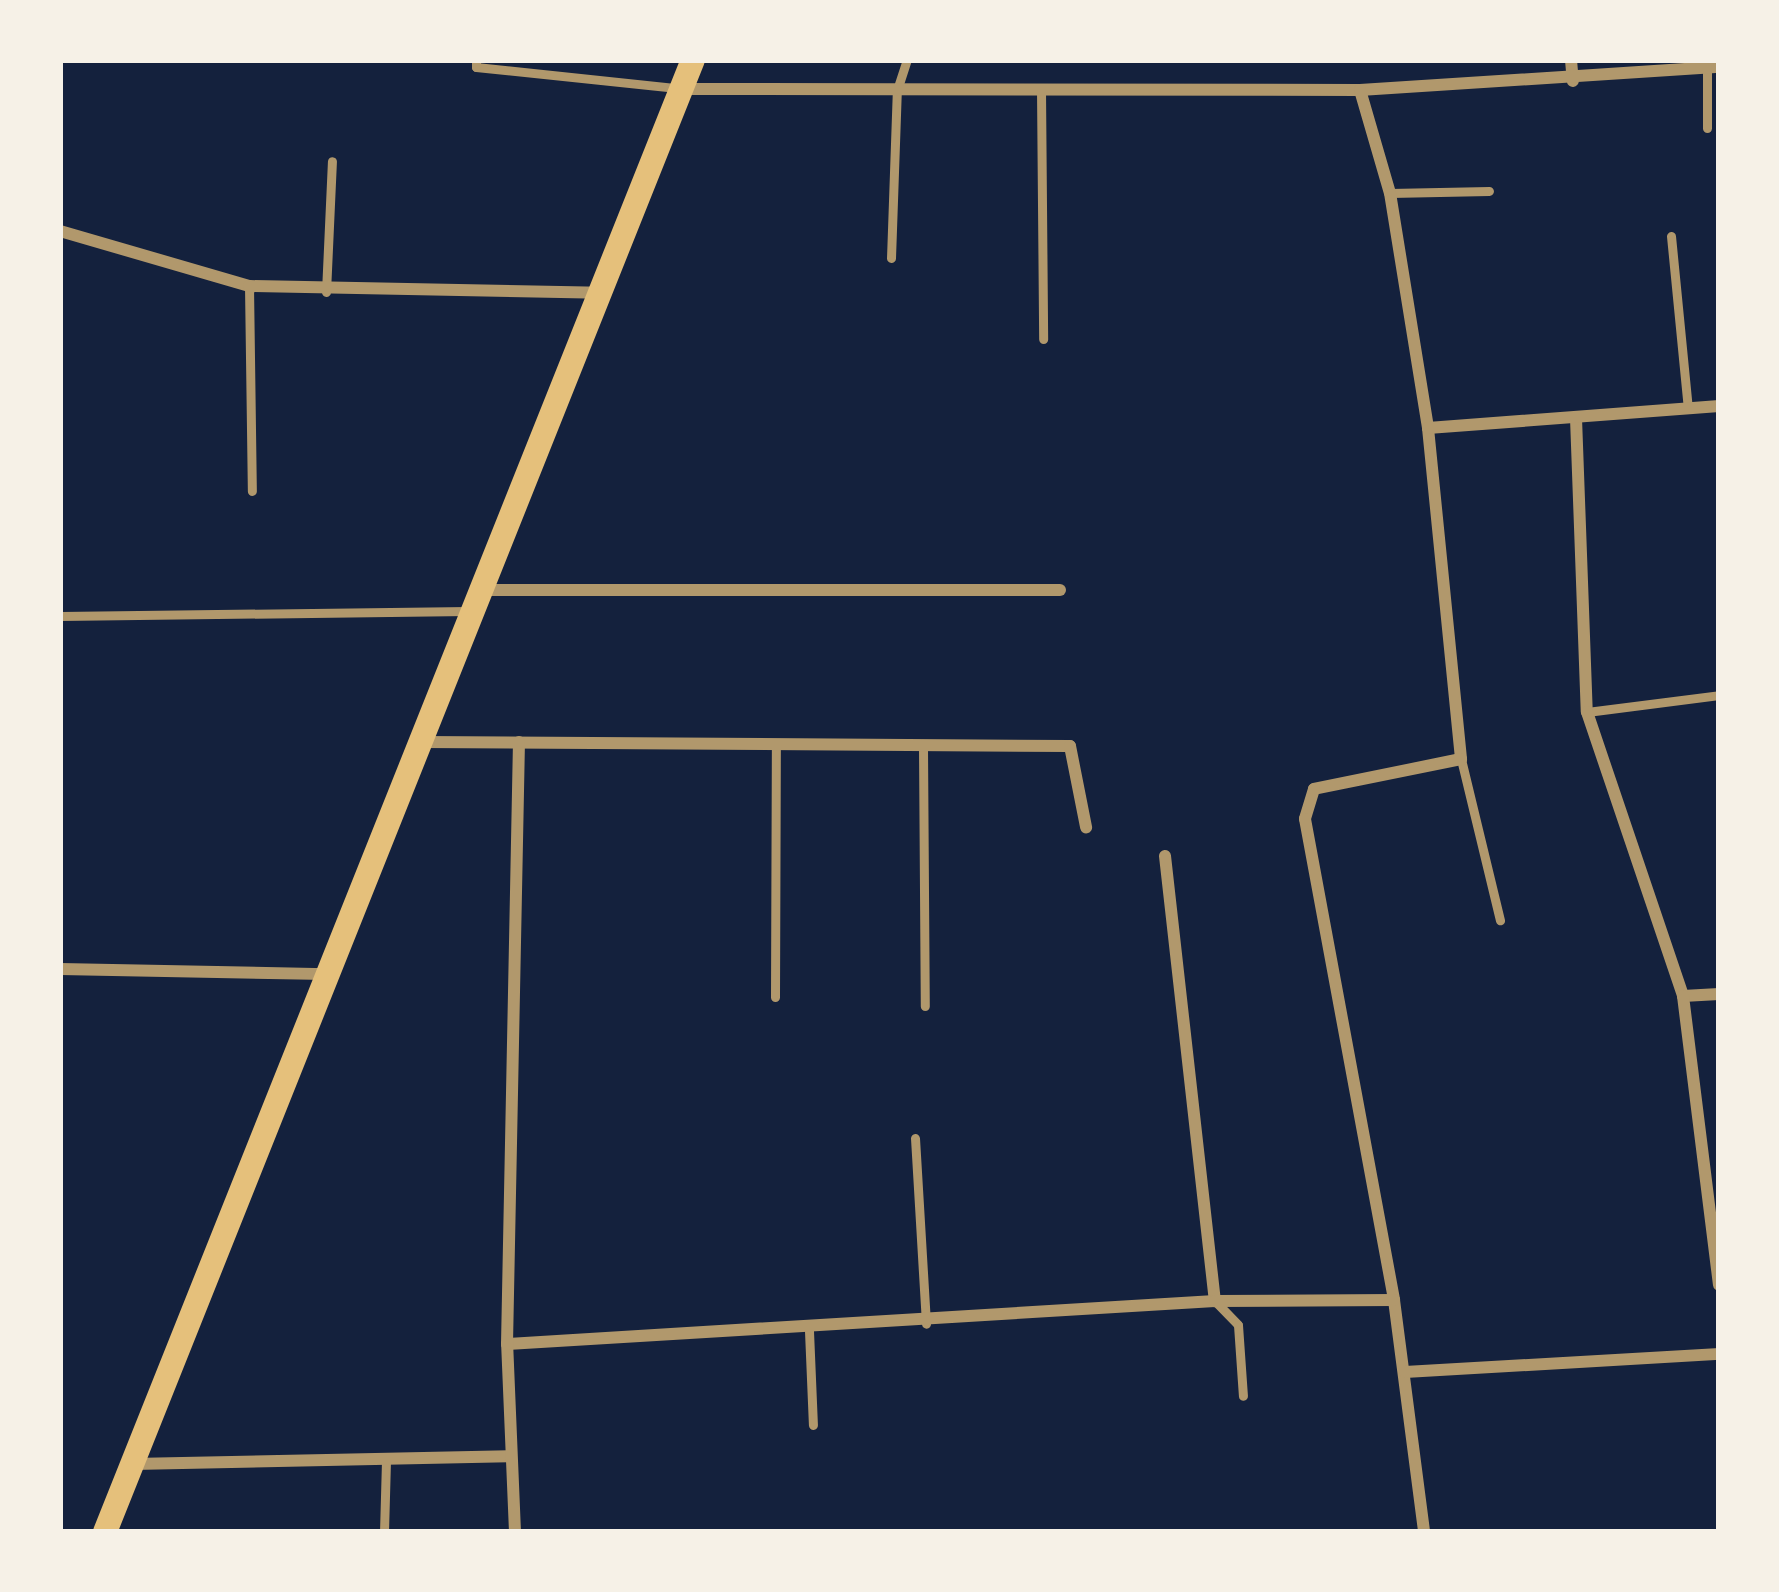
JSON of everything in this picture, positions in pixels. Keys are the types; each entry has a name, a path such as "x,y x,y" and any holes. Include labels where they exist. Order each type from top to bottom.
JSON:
{"main road":[{"path":"104,1532 693,60"}],"street":[{"path":"1571,60 1573,81"},
{"path":"682,89 1360,90 1573,81 1713,67"},
{"path":"1360,90 1390,193 1428,428 1461,759 1314,788 1306,800 1394,1300 1424,1532"},
{"path":"60,231 249,286 326,292 600,293"},
{"path":"1428,428 1719,406"},
{"path":"1576,418 1587,712 1683,996 1719,1285"},
{"path":"477,600 1060,590"},
{"path":"421,742 1070,746 1086,827"},
{"path":"515,1532 508,1456 507,1344 519,742"},
{"path":"1165,856 1215,1301"},
{"path":"60,969 328,974"},
{"path":"1683,996 1719,994"},
{"path":"507,1344 926,1324 1215,1301 1394,1300"},
{"path":"1405,1372 1719,1354"},
{"path":"131,1464 508,1456"}],"lane":[{"path":"476,60 476,67 682,89"},
{"path":"891,258 897,90 907,60"},
{"path":"1707,128 1713,67"},
{"path":"1041,90 1043,339"},
{"path":"326,292 332,161"},
{"path":"1390,193 1489,191"},
{"path":"1671,236 1688,408"},
{"path":"249,286 252,491"},
{"path":"60,616 477,600"},
{"path":"1587,712 1719,695"},
{"path":"775,998 776,743"},
{"path":"923,748 925,1006"},
{"path":"1461,759 1500,920"},
{"path":"915,1138 926,1324"},
{"path":"1215,1301 1238,1325 1244,1396"},
{"path":"809,1331 813,1425"},
{"path":"384,1532 386,1460"}]}
